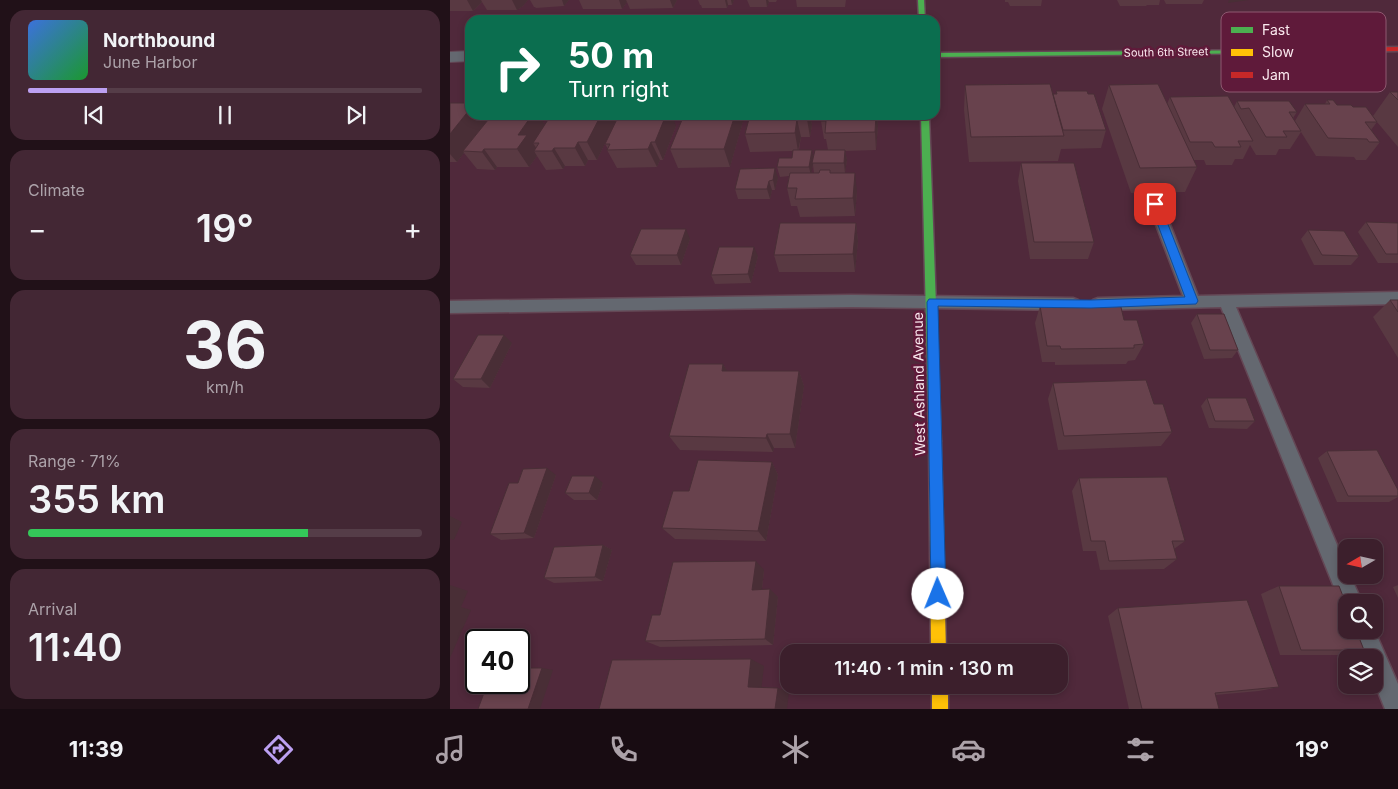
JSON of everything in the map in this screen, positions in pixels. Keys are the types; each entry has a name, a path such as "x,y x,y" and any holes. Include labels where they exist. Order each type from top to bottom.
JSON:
{"street":[{"path":"921,0 922,15"},
{"name":"South 6th Street","path":"940,55 1221,51"},
{"path":"450,57 465,56"},
{"name":"West Ashland Avenue","path":"925,120 932,302 939,644"},
{"path":"940,694 940,709"}],"lane":[{"path":"1155,204 1192,301"},
{"path":"450,308 851,301 1091,304 1398,298"},
{"path":"1226,301 1348,594"},
{"path":"1367,639 1396,709"}],"building":[{"path":"1050,84 1064,136 971,137 965,85"},
{"path":"1158,84 1197,167 1140,168 1109,85"},
{"path":"1056,91 1087,91 1088,94 1094,94 1106,130 1063,130 1053,94 1057,94"},
{"path":"1390,92 1398,92 1398,100"},
{"path":"1228,96 1253,141 1238,141 1241,147 1215,147 1212,142 1190,142 1170,97"},
{"path":"1327,100 1333,100 1337,105 1366,107 1377,122 1365,122 1380,142 1369,142 1367,139 1328,138 1305,104 1330,104"},
{"path":"1237,101 1289,101 1297,112 1289,112 1301,131 1283,131 1287,137 1266,137 1249,108 1241,109"},
{"path":"450,103 465,103 465,115 450,134"},
{"path":"488,120 528,120 518,135 527,135 517,149 484,149 482,152 463,151"},
{"path":"548,120 598,120 587,142 578,142 575,148 554,148 552,151 534,151 539,143 533,143"},
{"path":"617,120 664,120 655,142 651,142 648,149 607,150 610,144 605,144"},
{"path":"682,120 733,120 724,149 670,149"},
{"path":"749,120 797,120 795,133 745,134"},
{"path":"876,120 875,132 825,133 826,121 821,121"},
{"path":"793,150 812,150 809,167 777,167 779,158 792,158"},
{"path":"815,150 845,150 844,163 812,163"},
{"path":"1021,163 1074,163 1094,242 1034,242"},
{"path":"775,168 773,180 769,181 767,189 735,189 740,169"},
{"path":"820,170 830,170 830,173 855,173 853,198 795,199 797,188 787,188 790,173 819,173"},
{"path":"1366,222 1398,223 1398,254 1386,254"},
{"path":"780,223 856,223 853,254 774,255"},
{"path":"641,229 686,229 677,255 630,255"},
{"path":"1308,230 1344,231 1359,256 1322,255"},
{"path":"719,247 754,247 748,274 711,275"},
{"path":"1390,300 1398,300 1398,312"},
{"path":"1120,303 1124,320 1137,320 1144,344 1134,345 1134,348 1061,349 1060,346 1047,346 1040,306 1053,306 1052,304"},
{"path":"1197,314 1224,314 1238,350 1210,350"},
{"path":"478,335 504,335 481,379 453,379"},
{"path":"689,364 723,364 722,371 799,371 790,434 767,434 766,438 669,436"},
{"path":"1146,380 1154,404 1163,404 1172,432 1064,436 1053,383"},
{"path":"1207,398 1246,398 1255,421 1215,421"},
{"path":"1377,450 1398,490 1398,496 1348,496 1327,451"},
{"path":"698,460 772,462 758,531 662,528 673,491 689,491"},
{"path":"547,468 524,533 490,534 509,483 518,483 523,469"},
{"path":"572,476 595,476 589,493 565,493"},
{"path":"1167,477 1185,541 1172,541 1177,559 1109,561 1105,541 1091,541 1079,478"},
{"path":"603,545 595,577 544,578 554,547"},
{"path":"756,561 752,590 770,589 765,639 645,641 652,615 660,615 673,562"},
{"path":"1279,586 1339,586 1342,594 1338,594 1338,639 1360,639 1364,649 1301,650"},
{"path":"1247,600 1279,687 1215,693 1219,709 1142,709 1118,608"},
{"path":"751,659 748,687 778,688 775,709 599,709 612,660"},
{"path":"530,668 542,668 528,709 478,709 484,694 530,694"}],"traffic: fast":[{"path":"921,0 922,15"},
{"path":"940,55 1221,52"},
{"path":"925,120 935,441"}],"traffic: slow":[{"path":"935,441 939,644"},
{"path":"940,694 940,709"}],"traffic: jam":[{"path":"1386,49 1398,49"}],"route":[{"path":"938,594 932,302 1091,304 1192,301 1155,204"}]}
